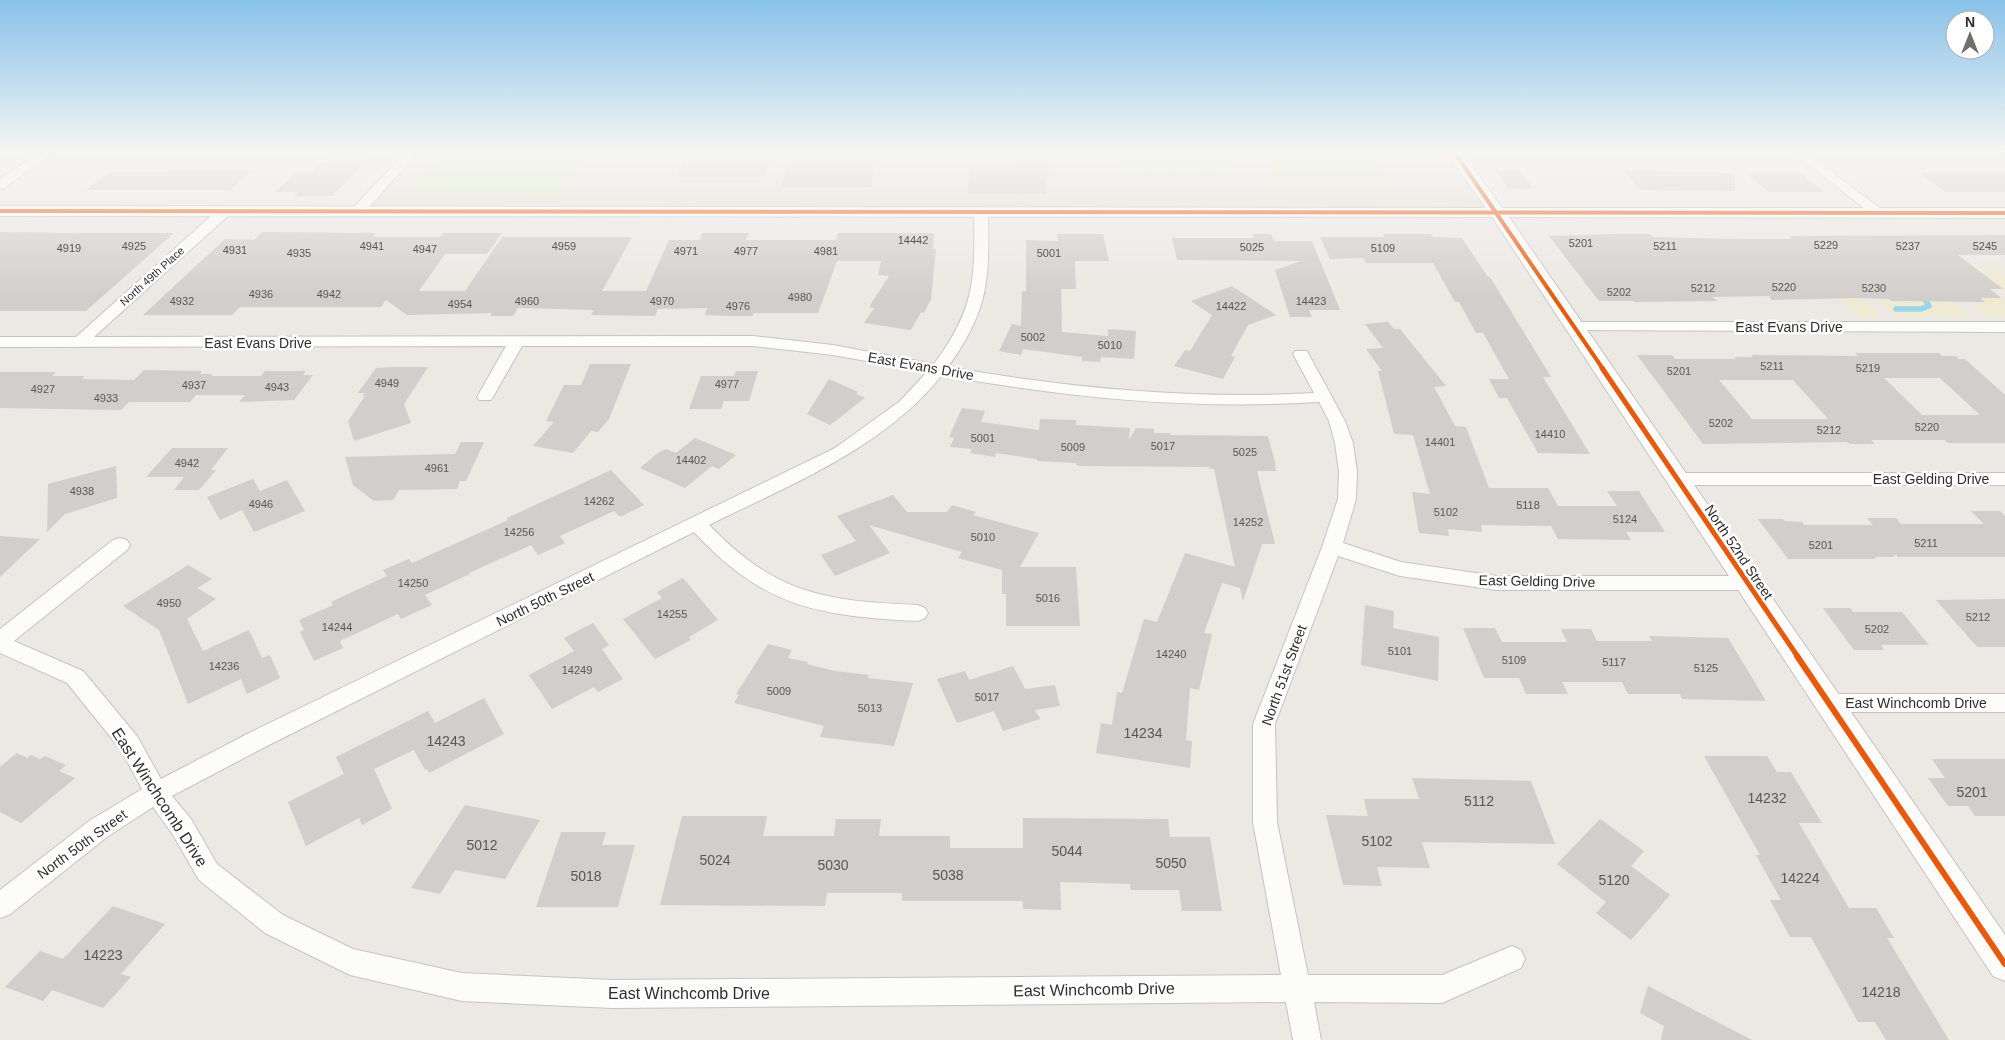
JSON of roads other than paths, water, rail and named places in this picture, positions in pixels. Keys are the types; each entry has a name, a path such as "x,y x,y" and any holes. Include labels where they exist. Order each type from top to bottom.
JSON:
{"street":[{"path":"358,211 367,202"},
{"name":"North 52nd Street","path":"1490,202 2005,964"},
{"path":"1864,202 1879,213"},
{"path":"0,210 2005,213"},
{"name":"North 49th Place","path":"80,342 225,211"},
{"name":"North 50th Street","path":"0,906 98,829 156,793 257,740 842,452 907,404 937,369 966,328 976,301 980,273 981,211"},
{"name":"East Evans Drive","path":"1574,327 2005,326"},
{"name":"East Evans Drive","path":"0,342 753,341 813,346 937,369 1094,394 1182,400 1236,401 1325,397"},
{"path":"485,397 516,342"},
{"name":"North 51st Street","path":"1301,354 1337,421 1344,443 1348,472 1347,499 1332,548 1264,724 1265,822 1307,1040"},
{"name":"East Gelding Drive","path":"1676,479 2005,479"},
{"path":"697,524 712,540 748,570 785,592 831,605 874,611 918,613"},
{"name":"East Winchcomb Drive","path":"120,546 0,642 75,676 129,743 156,793 182,828 208,872 274,924 350,962 462,987 613,994 1297,988 1442,989 1512,959"},
{"name":"East Gelding Drive","path":"1332,548 1400,569 1496,583 1747,583"},
{"name":"East Winchcomb Drive","path":"1828,702 2005,702"}],"waterway":[{"path":"1896,309 1921,309 1929,306 1926,301"}]}
